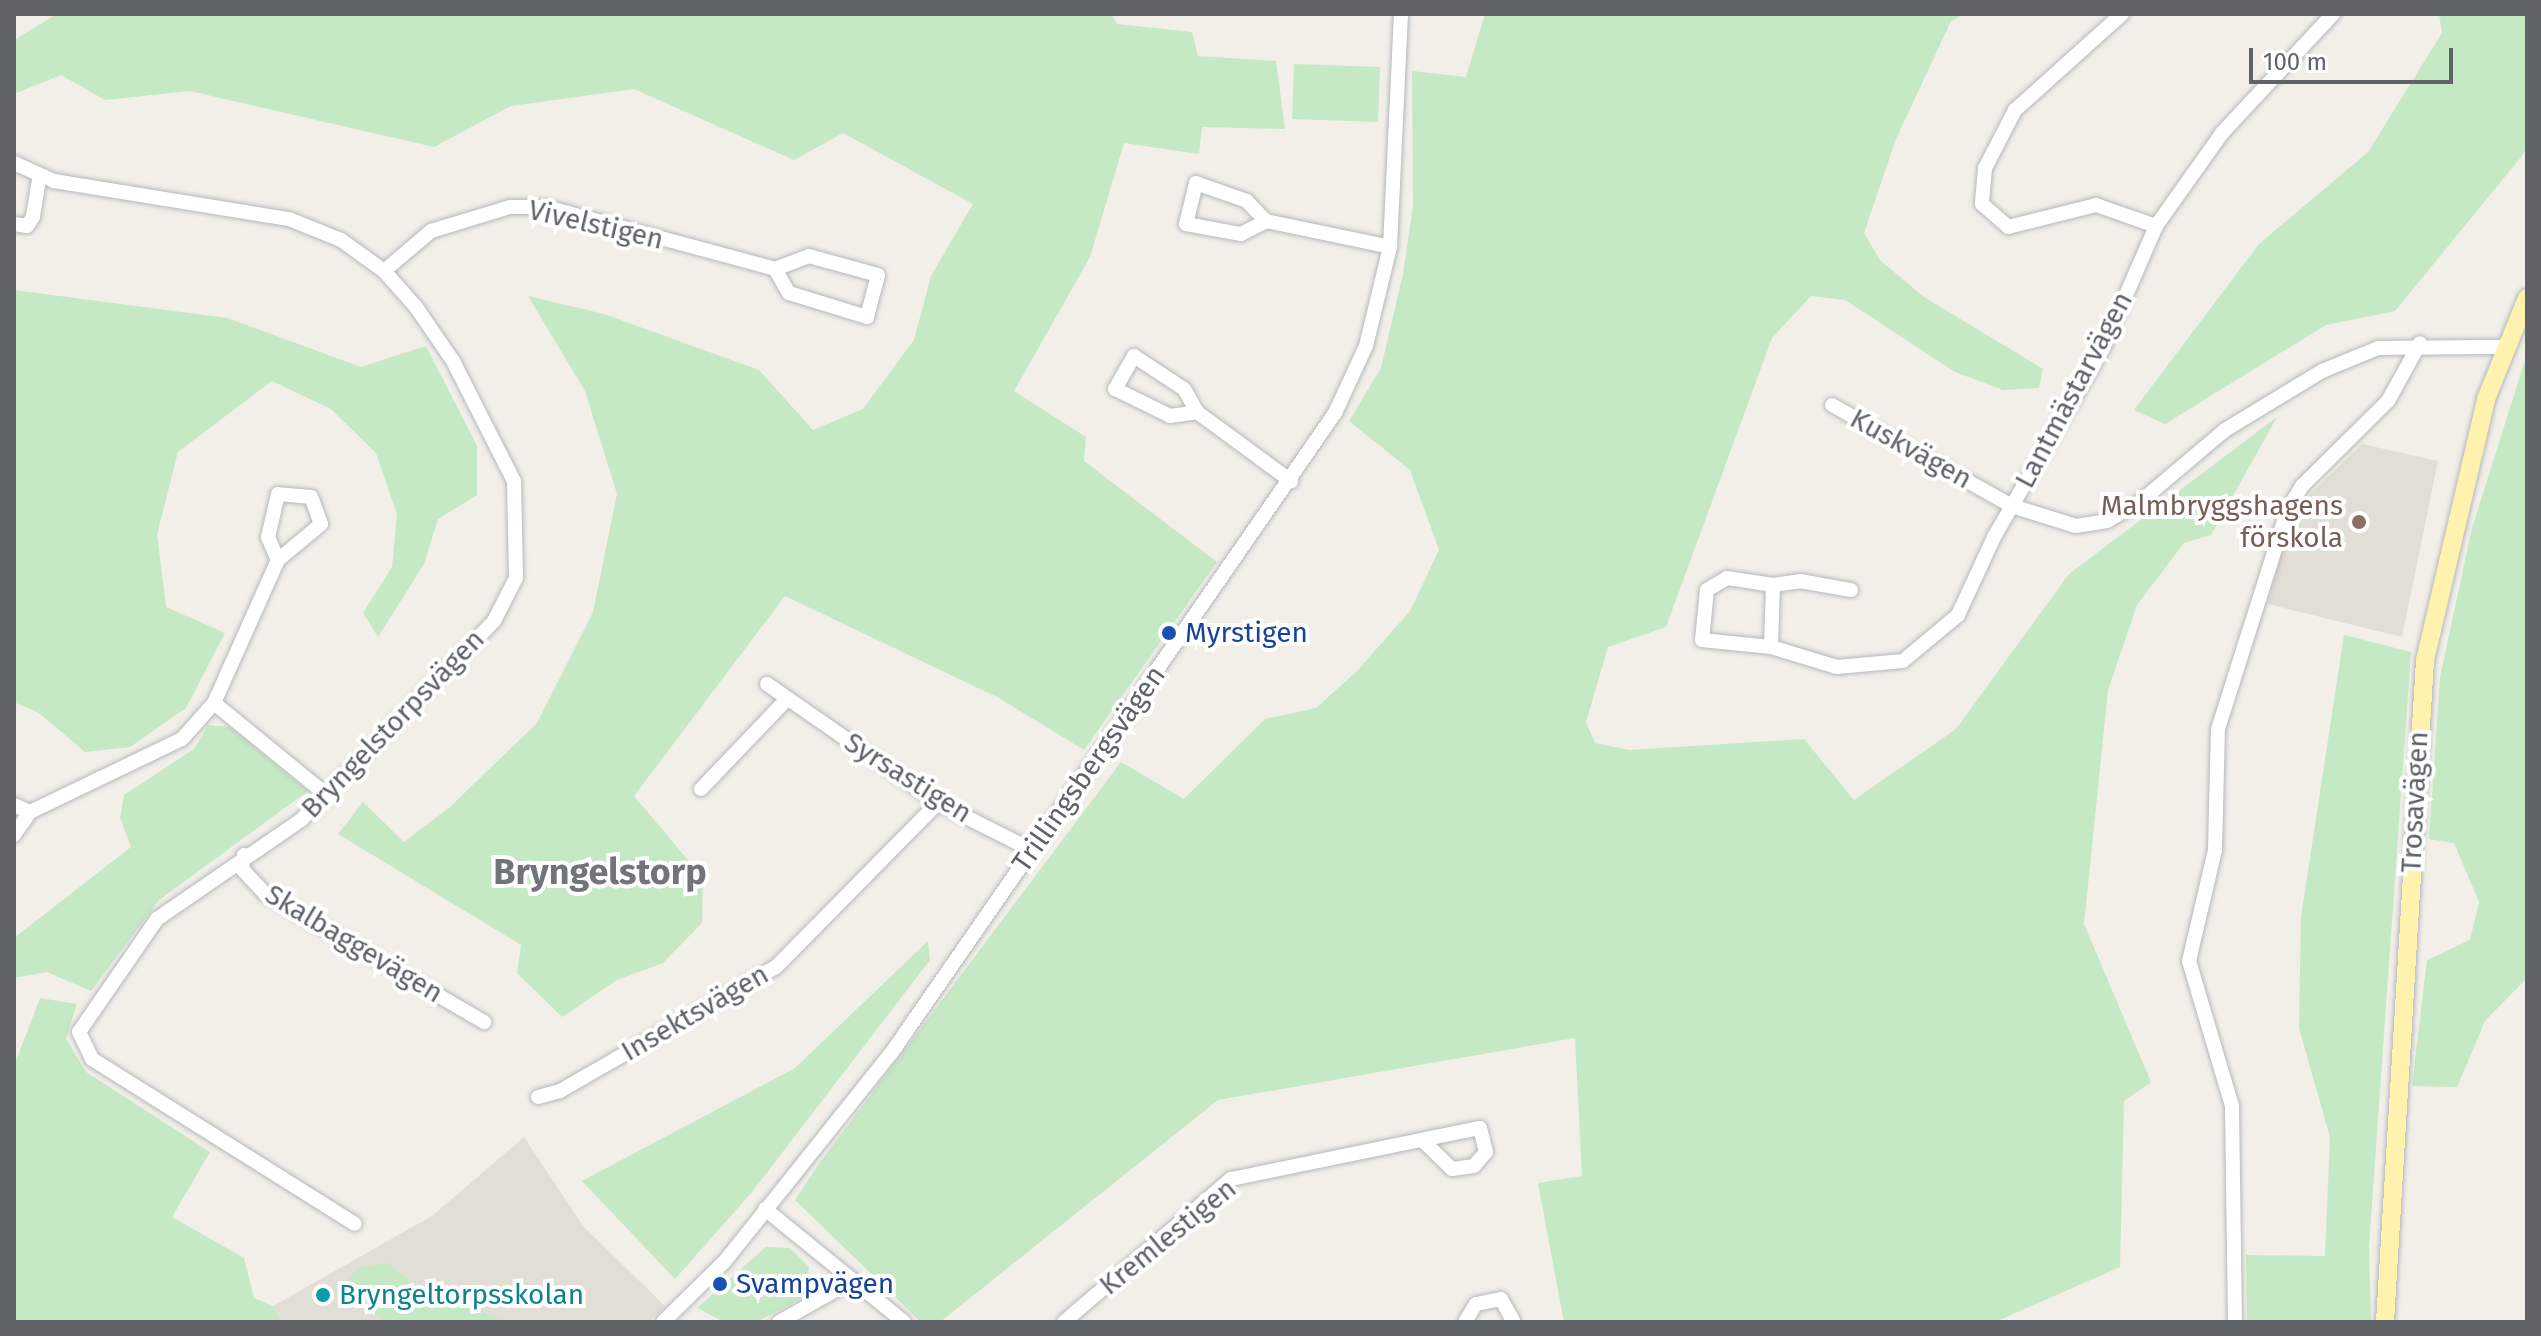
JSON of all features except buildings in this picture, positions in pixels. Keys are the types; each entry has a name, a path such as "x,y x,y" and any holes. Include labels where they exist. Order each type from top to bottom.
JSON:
{"main road":[{"name":"Trosavägen","path":"2385,1322 2425,660 2462,484 2504,347 2527,298"}],"street":[{"name":"Trillingsbergsvägen","path":"663,1322 765,1209 892,1052 1291,481 1366,346 1390,247 1401,14"},
{"path":"2122,14 2015,110 1985,168 1982,204 2008,227 2096,205 2156,226"},
{"name":"Lantmästarvägen","path":"1851,590 1800,581 1773,585 1727,578 1702,602 1702,640 1771,647 1837,667 1903,661 1958,615 2012,506 2103,348 2156,226 2222,133 2333,14"},
{"name":"Bryngelstorpsvägen","path":"14,163 39,178 289,219 341,240 384,271 453,361 514,481 516,578 494,621 328,796 157,919 79,1032 92,1059 355,1224"},
{"path":"14,224 27,226 33,217 39,178"},
{"path":"1266,221 1241,234 1186,224 1196,183 1247,201 1266,221 1390,247"},
{"name":"Vivelstigen","path":"384,271 431,231 510,207 546,207 775,269"},
{"path":"809,256 878,275 867,317 789,293 775,269 809,256"},
{"path":"2235,1322 2232,1106 2189,961 2215,850 2218,729 2287,511 2321,465 2365,429 2420,343"},
{"name":"Kuskvägen","path":"1832,405 2012,506 2076,526 2107,521 2279,393 2378,348 2420,343 2504,347"},
{"path":"1197,412 1170,416 1115,389 1134,356 1184,389 1197,412 1291,481"},
{"path":"14,835 30,812 182,739 214,703 278,560 321,524 311,497 278,494 268,537 278,560"},
{"path":"1771,647 1773,585"},
{"name":"Syrsastigen","path":"767,684 938,803 1032,850"},
{"path":"701,789 787,699"},
{"path":"214,703 328,796"},
{"name":"Insektsvägen","path":"538,1097 560,1091 776,967 938,803"},
{"path":"14,805 30,812"},
{"name":"Skalbaggevägen","path":"244,855 242,869 265,894 484,1022"},
{"name":"Kremlestigen","path":"1072,1320 1231,1179 1422,1140"},
{"path":"765,1209 850,1282 904,1322"},
{"path":"779,1322 850,1282"},
{"path":"1465,1322 1476,1304 1501,1299 1514,1322"}],"shaded area":[{"name":"Malmbryggshagens förskola","path":"2362,444 2438,461 2402,637 2268,604 2283,543 2304,500"},
{"path":"524,1137 584,1227 665,1306 649,1322 282,1322 273,1306 432,1216"}],"green space":[{"path":"57,14 1111,14 1117,24 1192,32 1198,56 1276,61 1285,129 1202,127 1199,154 1124,143 1090,257 1014,391 1086,437 1084,461 1217,562 1084,750 999,698 785,596 634,796 703,878 702,923 663,963 617,980 562,1017 517,973 521,945 338,834 363,802 404,842 450,807 537,723 593,612 617,494 585,391 528,296 604,314 759,370 813,430 863,409 914,340 931,276 973,204 843,133 794,160 634,89 511,106 434,147 190,91 105,100 61,75 14,94 14,40"},
{"path":"1485,14 1964,14 1951,21 1896,139 1864,233 1880,260 1924,297 2043,369 2039,388 2003,390 1955,372 1845,300 1811,296 1772,338 1666,627 1608,647 1586,722 1595,743 1629,750 1804,739 1854,800 1956,729 2069,574 2277,417 2211,535 2184,543 2137,605 2108,690 2084,924 2151,1082 2124,1101 2120,1267 1995,1322 1564,1322 1538,1183 1582,1176 1575,1038 1218,1100 940,1322 921,1322 795,1200 818,1165 1121,762 1184,799 1265,719 1316,708 1357,671 1410,611 1439,550 1410,470 1349,421 1381,368 1403,274 1413,206 1412,71 1466,77"},
{"path":"2439,14 2527,14 2527,148 2521,157 2395,311 2326,325 2165,424 2134,410 2259,244 2368,152 2442,33"},
{"path":"1294,64 1380,67 1378,122 1292,119"},
{"path":"14,290 227,318 361,367 426,346 477,446 477,495 438,519 424,564 378,637 363,613 392,567 397,514 376,453 331,409 272,381 178,452 157,534 166,607 225,633 186,708 130,747 85,752 39,713 14,702"},
{"path":"2527,354 2527,978 2485,1021 2457,1087 2412,1086 2427,960 2470,940 2479,902 2454,843 2429,839 2440,677 2472,528"},
{"path":"2344,635 2411,652 2369,1246 2371,1322 2247,1322 2246,1255 2325,1256 2330,1137 2299,1028 2301,917"},
{"path":"208,725 230,727 308,791 159,900 91,991 47,972 14,978 14,938 131,847 120,818 124,795 194,749"},
{"path":"928,941 930,960 752,1192 675,1279 582,1181 795,1068"},
{"path":"40,998 77,1004 66,1039 86,1072 210,1152 172,1217 244,1258 254,1298 273,1306 282,1322 14,1322 14,1066"},
{"path":"766,1247 790,1248 809,1267 806,1296 756,1322 724,1322 697,1308"},
{"path":"387,1263 412,1283 508,1322 384,1322 344,1283 360,1267"}],"place":[{"name":"Malmbryggshagens förskola","path":"2359,522"},
{"name":"Myrstigen","path":"1169,633"},
{"name":"Svampvägen","path":"720,1284"},
{"name":"Bryngeltorpsskolan","path":"323,1295"}],"district":[{"name":"Bryngelstorp","path":"600,873"}]}
